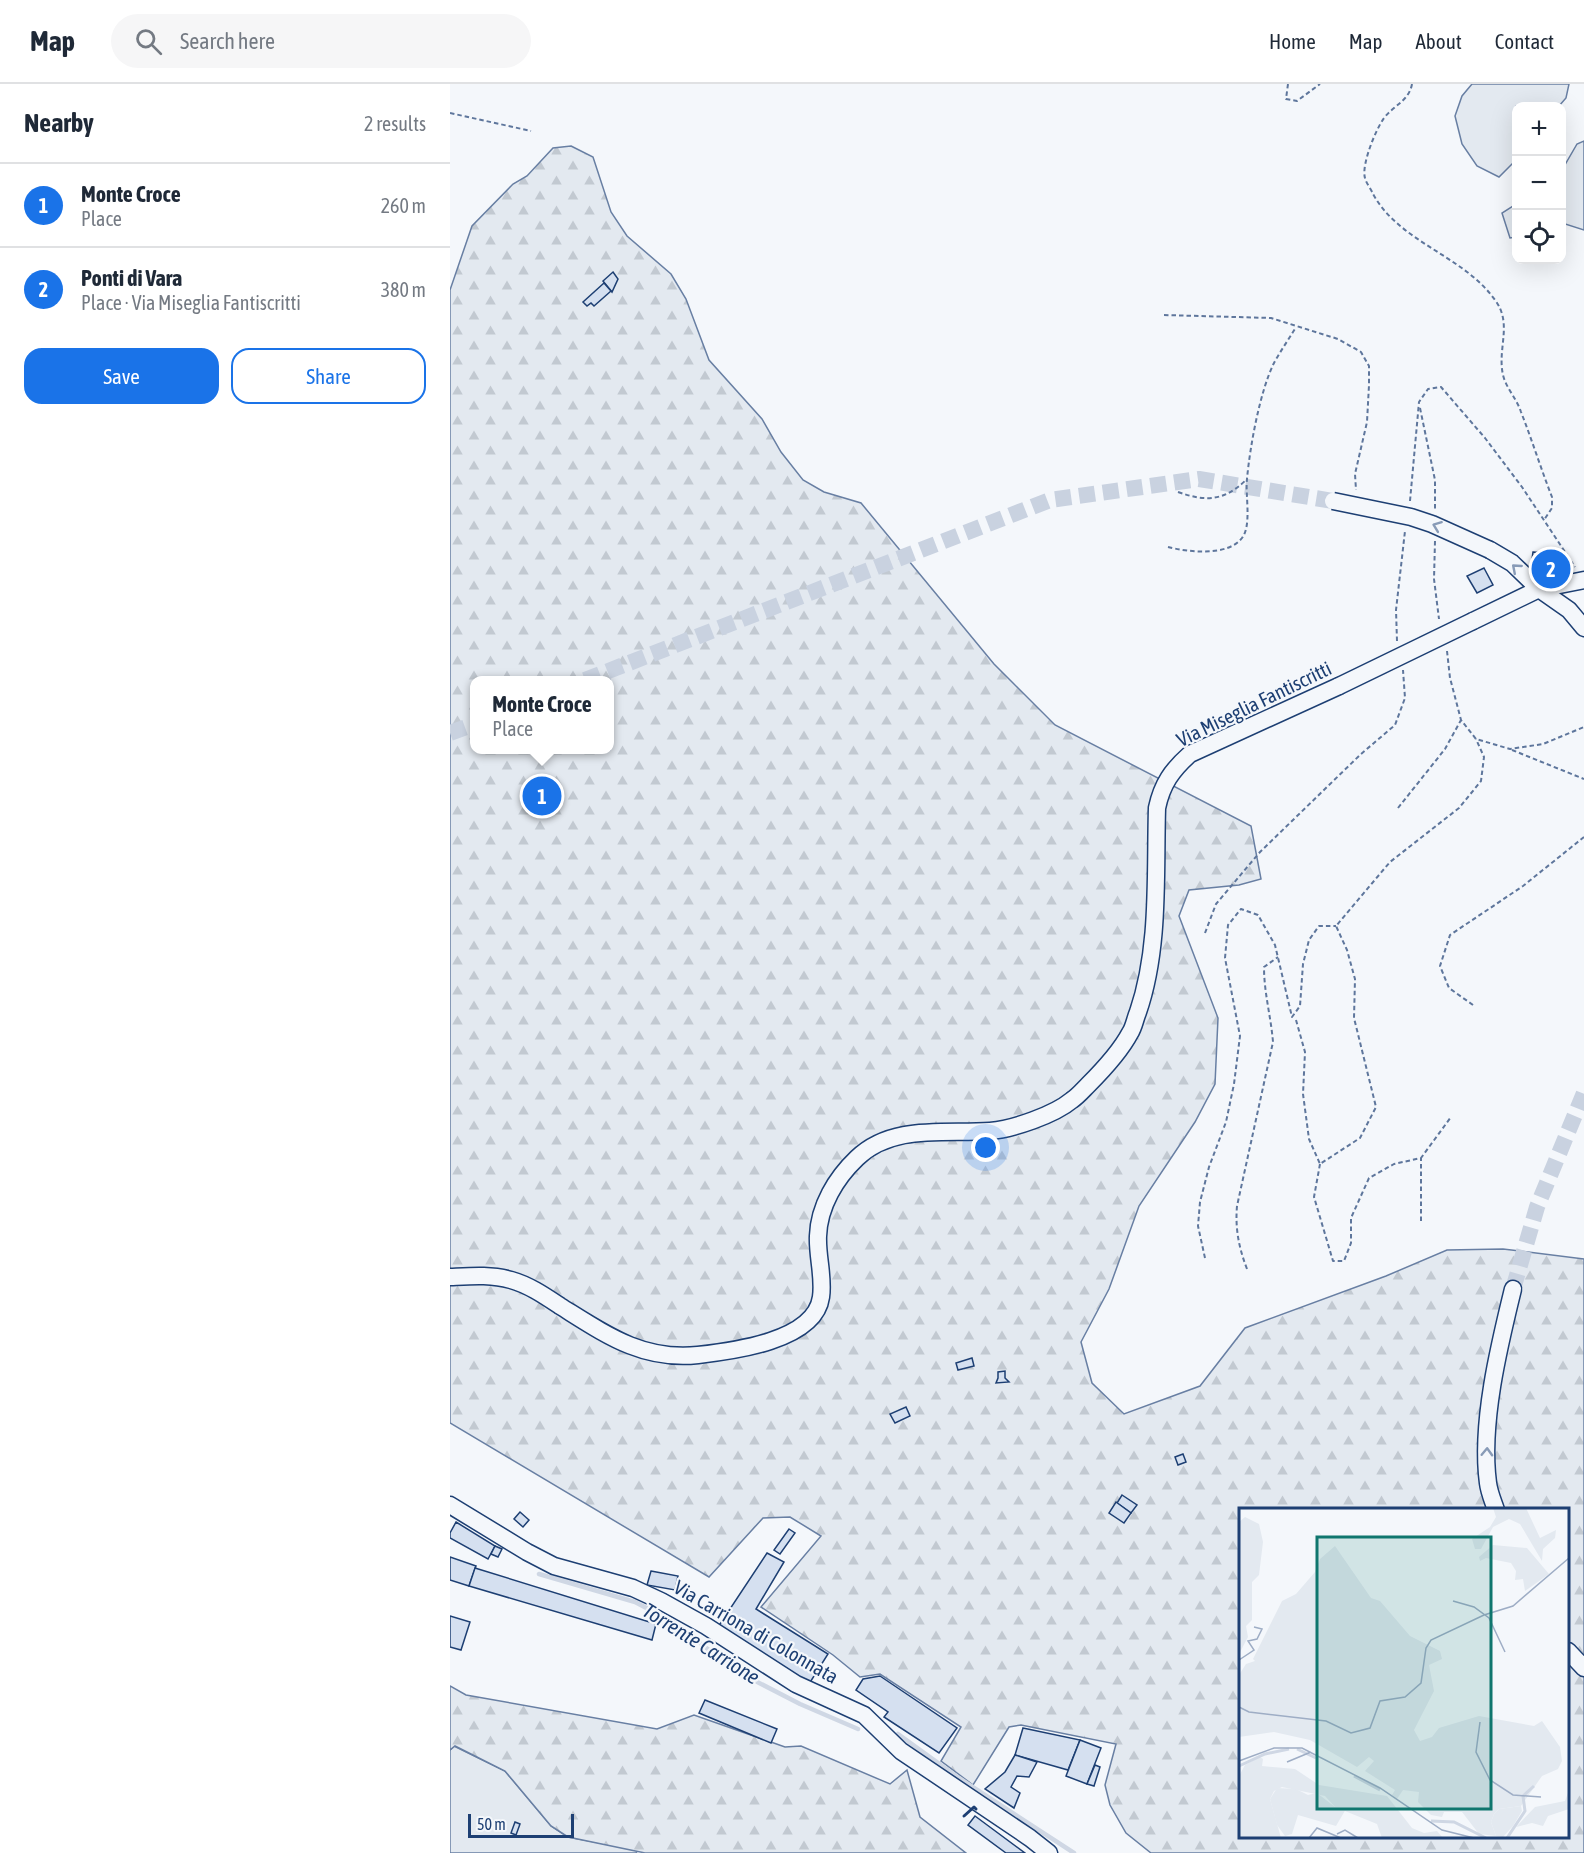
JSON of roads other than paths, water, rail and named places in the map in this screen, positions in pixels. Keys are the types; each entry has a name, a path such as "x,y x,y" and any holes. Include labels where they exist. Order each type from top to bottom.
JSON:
{"street":[{"path":"1333,501 1432,524 1490,550 1512,563 1539,589 1569,610 1584,628"},
{"name":"Via Miseglia Fantiscritti","path":"450,1277 482,1276 510,1280 536,1290 626,1345 644,1352 671,1357 696,1356 748,1348 799,1329 814,1315 821,1299 818,1236 822,1212 832,1189 848,1167 864,1151 883,1140 906,1135 992,1131 1026,1124 1071,1102 1097,1075 1130,1033 1144,992 1153,941 1157,808 1161,791 1168,776 1177,765 1190,754 1340,686 1539,589 1583,580"},
{"path":"1496,1508 1488,1485 1488,1427 1503,1332 1513,1289"},
{"name":"Via Carriona di Colonnata","path":"450,1505 526,1552 554,1566 633,1588 661,1600 796,1684 864,1715 901,1751 1049,1853"},
{"path":"1569,1652 1584,1668"}],"waterway":[{"name":"Torrente Carrione","path":"539,1574 635,1602 673,1622 736,1671 800,1704 858,1729"},
{"name":"Torrente Carrione","path":"898,1734 959,1778 1074,1853"}],"tunnel":[{"path":"595,676 1050,500 1199,479 1333,501"},
{"path":"450,733 470,726"},
{"path":"1513,1289 1537,1207 1584,1093"}],"place":[{"name":"Ponti di Vara","path":"1551,569"},
{"name":"Monte Croce","path":"542,796"}]}
